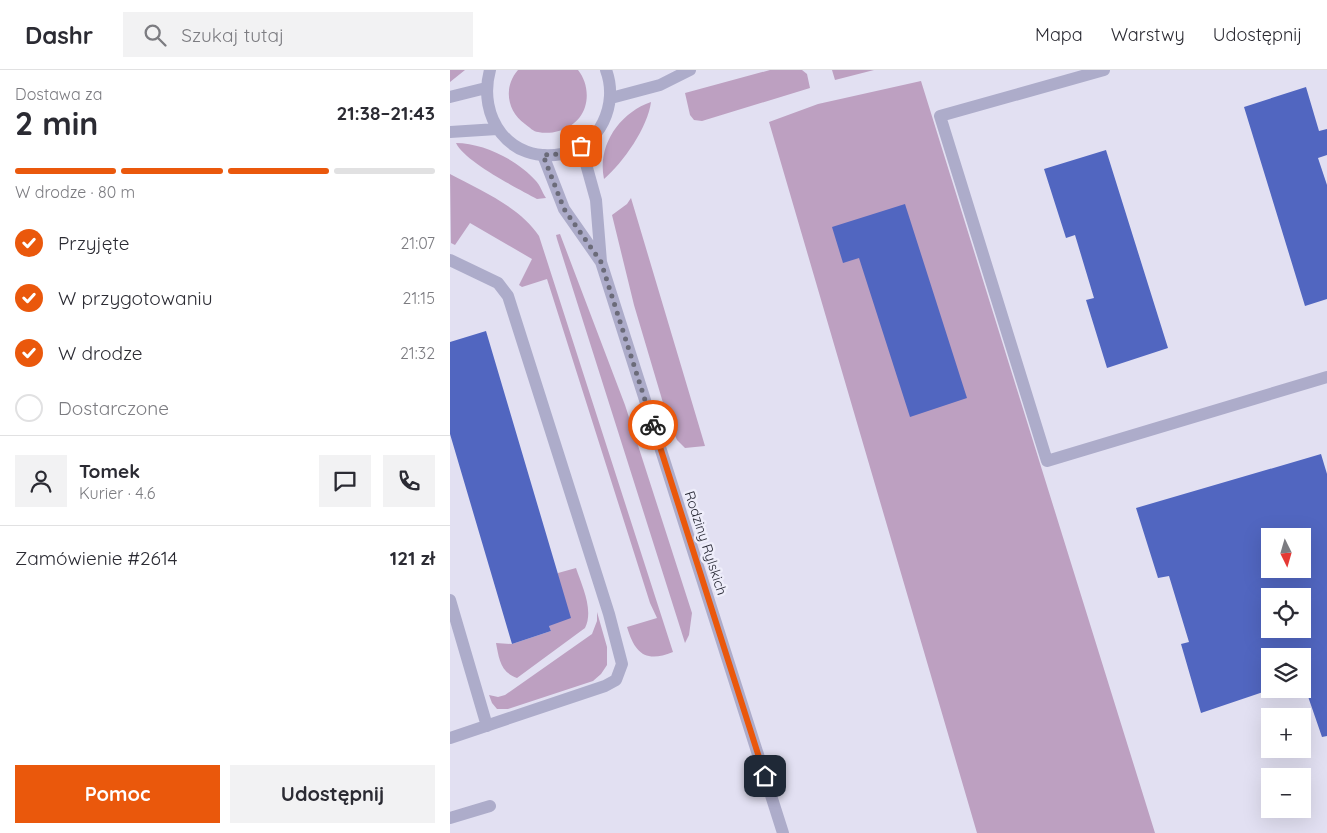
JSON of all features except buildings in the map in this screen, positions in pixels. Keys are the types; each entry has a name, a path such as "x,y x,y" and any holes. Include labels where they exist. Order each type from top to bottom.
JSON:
{"street":[{"path":"490,70 486,88 488,109 497,128 509,142 525,151 543,155 563,154 581,146 596,134 606,117 611,98 610,80 606,70"},
{"path":"611,98 660,85 690,70"},
{"path":"1104,70 940,116 1047,460 1327,377"},
{"path":"450,97 486,88"},
{"path":"450,132 497,128"},
{"name":"Rodziny Rylskich","path":"581,146 596,200 601,262 783,833"},
{"name":"Rodziny Rylskich","path":"543,155 564,209 601,262"},
{"path":"450,260 498,283 508,296 609,614 622,664 616,680 605,686 450,738"},
{"path":"450,600 487,726"},
{"path":"450,818 490,806"}],"shaded area":[{"path":"450,70 465,70 450,82"},
{"path":"518,70 578,70 585,83 587,92 582,114 573,124 560,131 536,132 519,119 511,106 509,98 510,84"},
{"path":"770,70 802,70 807,74 810,88 702,121 694,120 690,115 685,93"},
{"path":"832,70 874,70 835,80"},
{"path":"921,81 1155,833 977,833 769,122 818,104"},
{"path":"651,102 645,122 634,144 619,164 604,179 604,155 607,143 613,132 629,114"},
{"path":"456,143 488,149 520,166 539,184 546,198 537,199 492,174 470,158"},
{"path":"450,174 499,200 521,216 539,236 673,652 656,657 643,654 638,650 630,636 627,627 657,618 650,603 547,279 522,287 519,285 532,259 470,223 455,245 451,243"},
{"path":"631,198 705,446 685,448 677,440 669,423 634,305 612,215 627,204"},
{"path":"560,234 625,405 692,613 689,635 685,643 557,239 556,235"},
{"path":"576,568 588,606 585,628 517,678 511,675 501,664 496,643 512,644 551,631 549,626 558,573"},
{"path":"597,612 607,647 607,665 601,674 593,681 508,709 497,709 489,695 498,697 505,695 592,634 597,621"}],"way so far":[{"path":"581,146 563,154 543,155 564,209 601,262 653,425"}],"route":[{"path":"653,425 765,776"}]}
